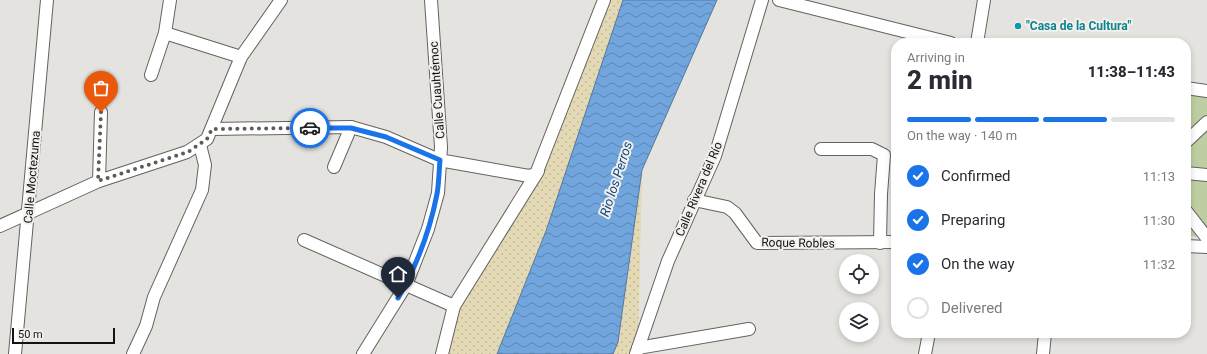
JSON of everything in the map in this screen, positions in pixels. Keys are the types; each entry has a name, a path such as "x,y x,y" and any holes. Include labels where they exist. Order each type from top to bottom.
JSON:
{"street":[{"name":"Calle Moctezuma","path":"16,354 47,0"},
{"path":"151,75 165,33 170,0"},
{"path":"0,226 98,181 188,152 200,145 207,139 212,129 240,57 281,0"},
{"name":"Calle Cuauhtémoc","path":"363,354 406,285 428,229 438,193 441,148 431,0"},
{"path":"442,354 454,306 536,174 604,0"},
{"name":"Calle Rivera del Río","path":"637,351 668,261 715,156 762,0"},
{"path":"779,0 931,38"},
{"path":"978,38 984,0"},
{"path":"165,33 240,57"},
{"path":"1191,89 1207,91"},
{"path":"98,181 101,112"},
{"path":"1191,137 1207,122"},
{"path":"212,129 351,128 386,137 440,160 529,176 536,174"},
{"path":"334,167 351,128"},
{"path":"133,354 146,326 154,297 202,190 205,165 200,145"},
{"path":"820,149 872,149 884,155 881,194 880,243"},
{"path":"1191,173 1207,175"},
{"name":"Roque Robles","path":"694,200 727,207 735,213 757,243 891,242"},
{"path":"1191,217 1207,238"},
{"path":"304,240 454,306"},
{"path":"1191,246 1207,247"},
{"path":"637,351 749,329"},
{"path":"926,354 928,338"},
{"path":"1043,354 1045,338"}],"sand":[{"path":"604,0 717,0 642,170 638,348 636,354 442,354 454,306 536,174"}],"green space":[{"path":"1191,90 1207,92 1207,237 1191,236"}],"water":[{"name":"Rio los Perros","path":"623,0 717,0 642,170 618,342 613,354 497,354 546,231"}],"way so far":[{"path":"101,112 98,181 188,152 207,139 212,129 310,128"}],"place":[{"name":"\"Casa de la Cultura\"","path":"1018,26"}],"route":[{"path":"310,128 351,128 386,137 440,160 438,193 428,229 406,285 398,298"}]}
